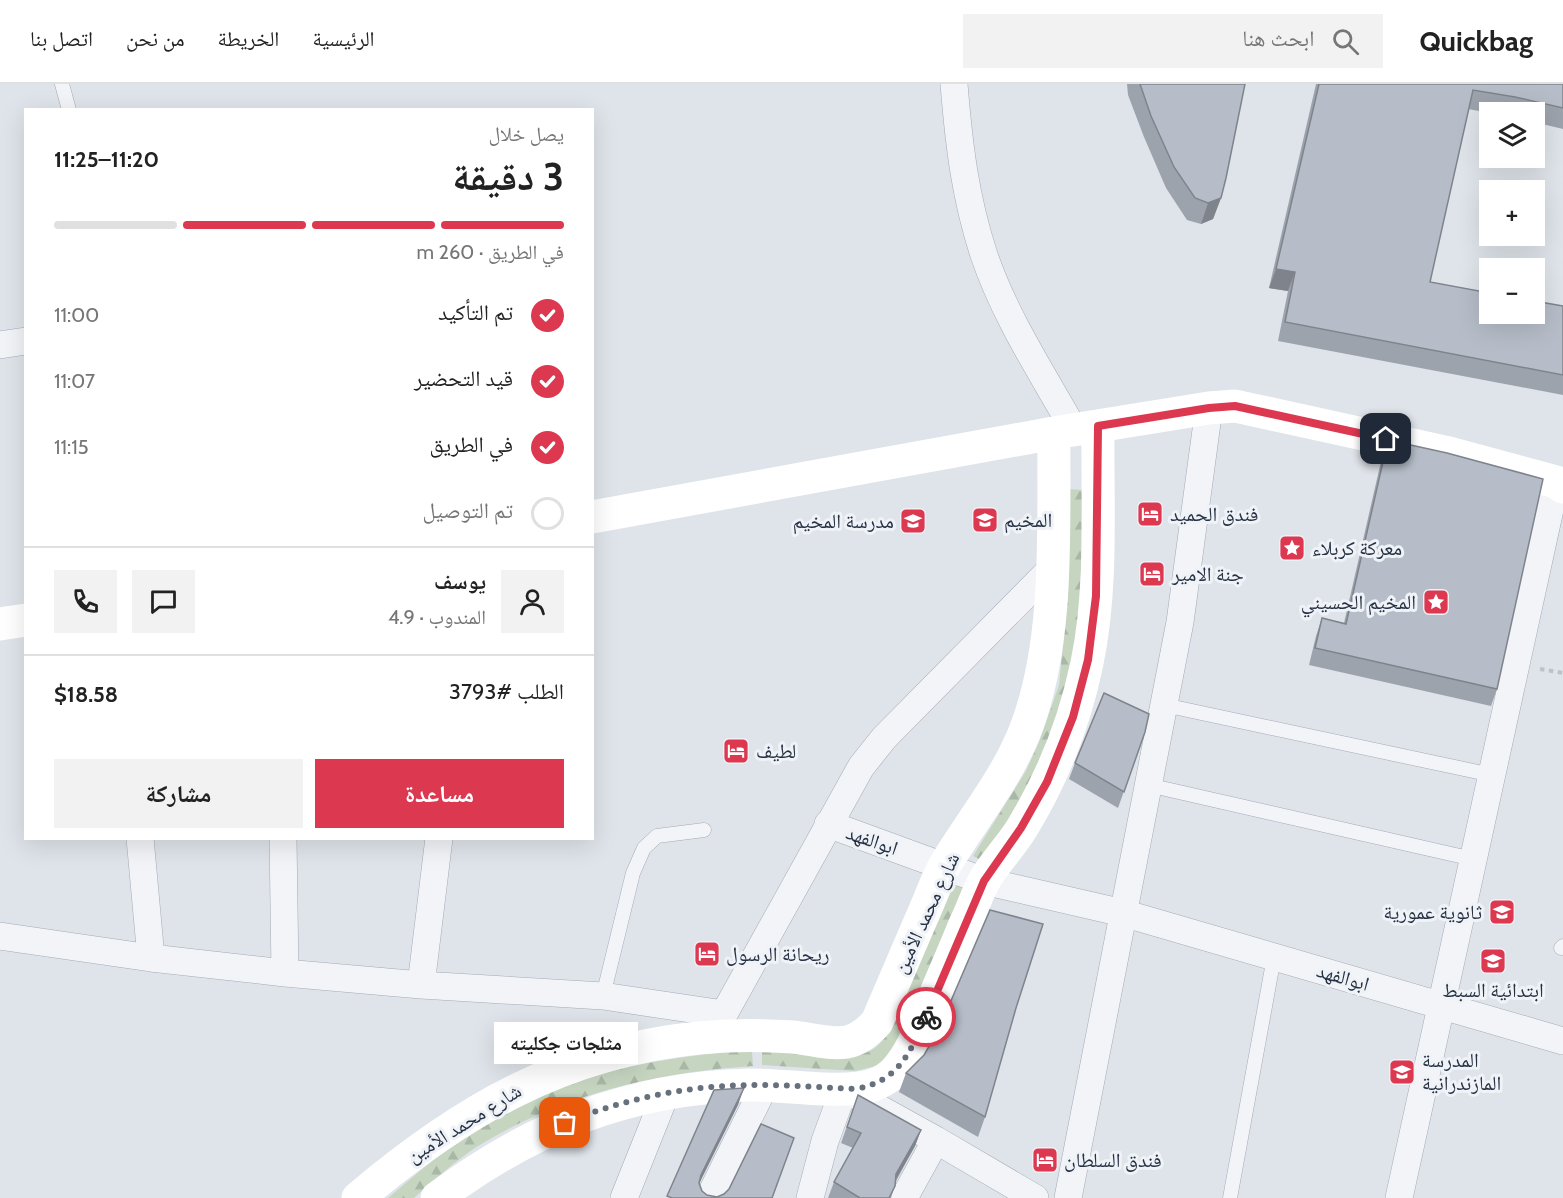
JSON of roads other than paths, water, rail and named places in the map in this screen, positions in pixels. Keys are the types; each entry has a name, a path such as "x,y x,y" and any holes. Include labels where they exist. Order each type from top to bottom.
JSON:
{"main road":[{"path":"594,517 1076,430 1209,408 1235,406 1445,452 1559,484"},
{"name":"شارع محمد الأمين","path":"358,1198 438,1135 481,1108 525,1085 606,1055 667,1042 717,1025 780,1037 840,1042 858,1038 877,1022 945,865 998,787 1025,730 1040,676 1047,632 1052,568 1076,430"},
{"name":"شارع محمد الأمين","path":"437,1198 504,1152 545,1131 632,1100 666,1093 726,1086 765,1085 855,1089 878,1084 896,1071 907,1056 984,881 1021,828 1047,782 1062,749 1081,688 1091,641 1096,596 1076,430"},
{"path":"0,624 24,620"}],"street":[{"path":"954,84 963,174 984,255 1011,317 1076,430"},
{"path":"0,345 24,341"},
{"path":"1068,1198 1180,622 1209,408"},
{"path":"1399,1198 1473,859 1559,484"},
{"path":"0,936 285,973 421,985 603,996 717,1025 861,767 884,738 1052,568"},
{"name":"ابوالفهد","path":"828,824 984,881 1124,913 1563,1041"},
{"path":"140,840 151,957"},
{"path":"283,840 285,973"},
{"path":"421,985 439,840"},
{"path":"709,1198 765,1085"},
{"path":"810,1198 825,1140 844,1089 1034,1198"},
{"path":"624,1198 666,1093"},
{"path":"904,1198 936,1140"}],"lane":[{"path":"62,84 68,108"},
{"path":"1164,705 1492,775"},
{"path":"1148,785 1473,859"},
{"path":"603,996 633,873 644,848 657,836 704,830"},
{"path":"1230,1198 1274,957"}],"place":[{"name":"فندق الحميد","path":"1150,514"},
{"name":"المخيم","path":"985,520"},
{"name":"مدرسة المخيم","path":"913,521"},
{"name":"معركة كربلاء","path":"1292,548"},
{"name":"جنة الامير","path":"1152,574"},
{"name":"المخيم الحسيني","path":"1436,602"},
{"name":"لطيف","path":"736,751"},
{"name":"ثانوية عمورية","path":"1502,912"},
{"name":"ريحانة الرسول","path":"707,954"},
{"name":"ابتدائية السبط","path":"1493,961"},
{"name":"المدرسة المازندرانية","path":"1402,1072"},
{"name":"مثلجات جكليته","path":"565,1123"},
{"name":"فندق السلطان","path":"1045,1160"}]}
